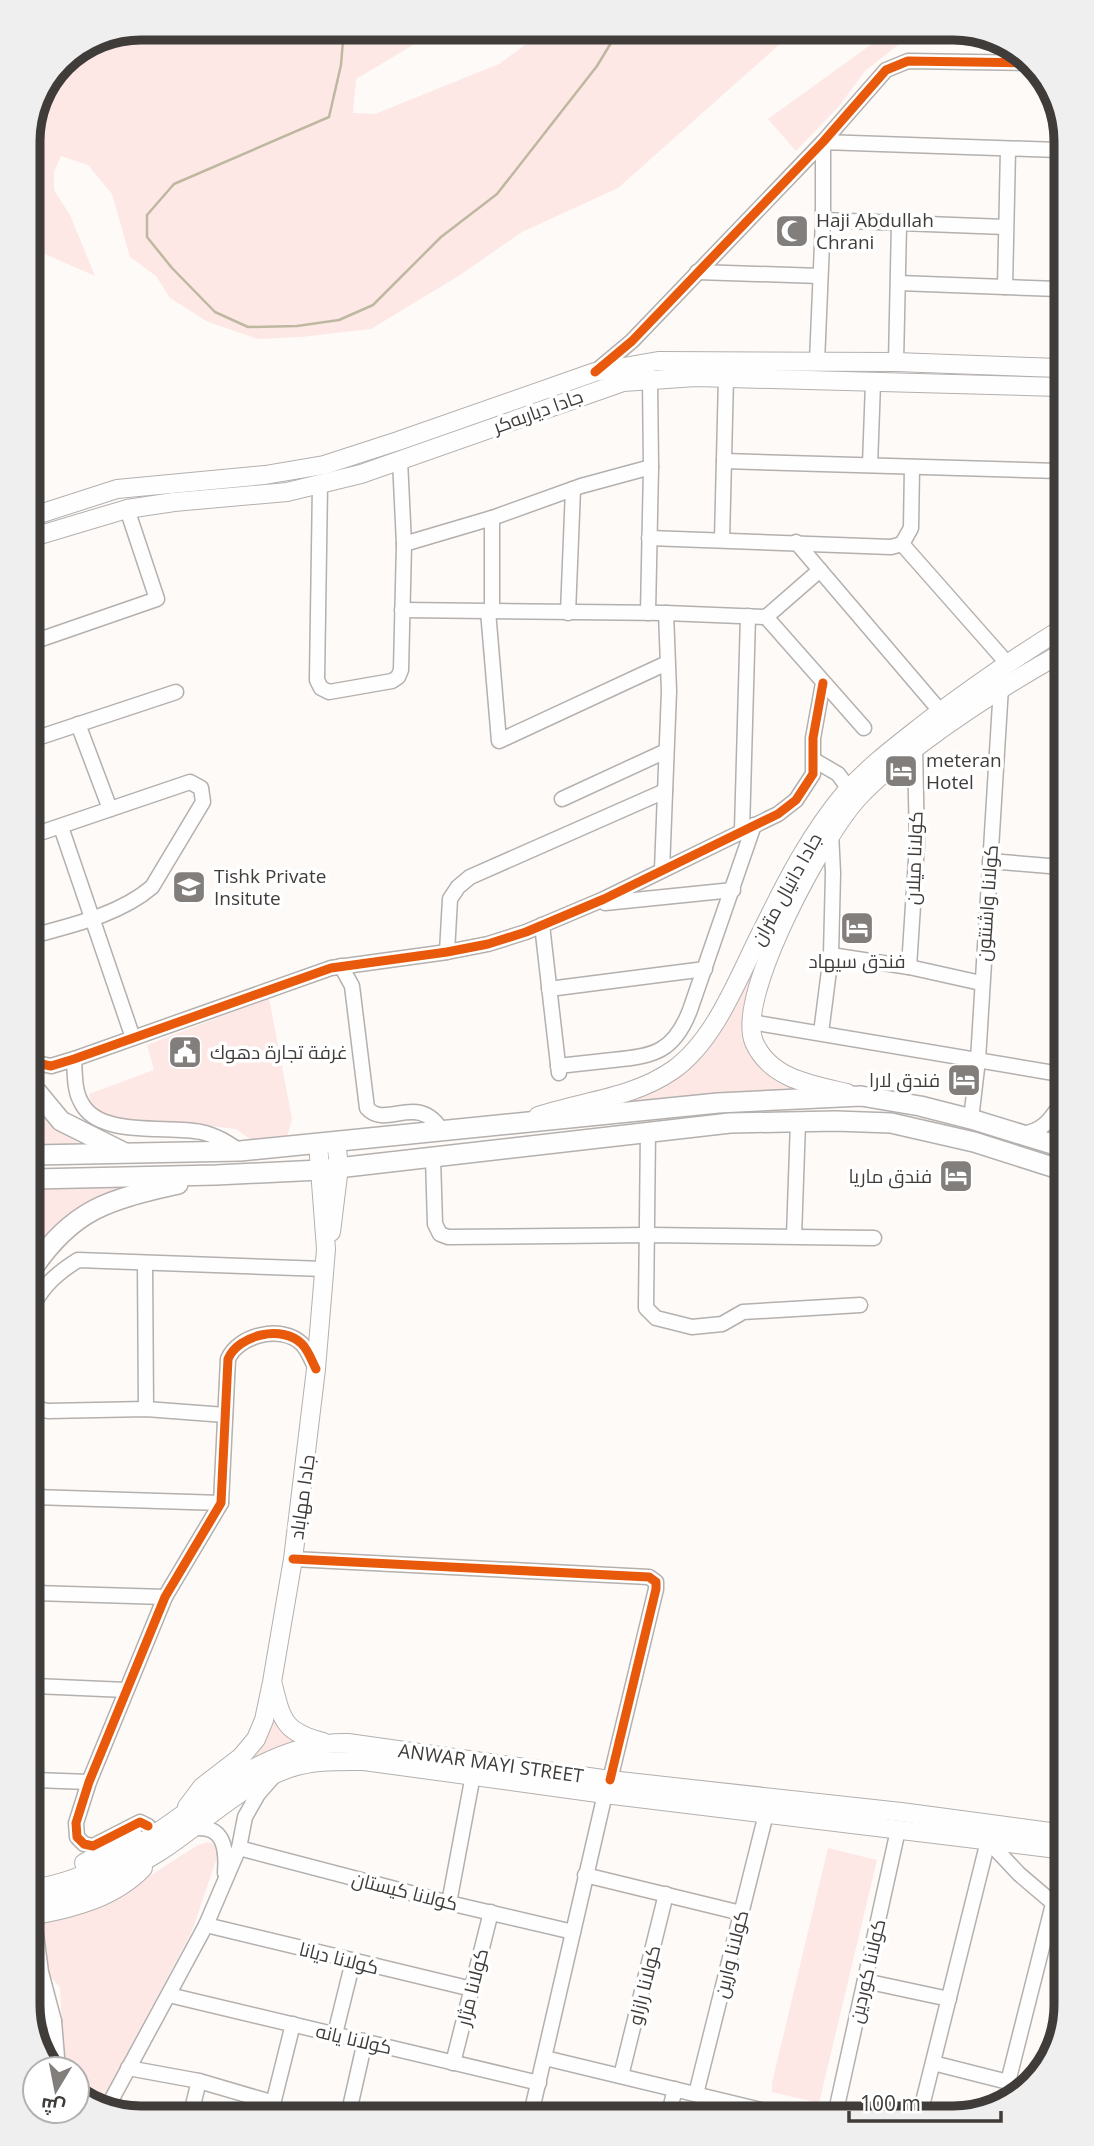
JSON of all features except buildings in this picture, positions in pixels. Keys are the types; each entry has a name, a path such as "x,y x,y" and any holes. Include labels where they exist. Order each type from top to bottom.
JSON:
{"highway":[{"path":"40,1096 61,1121 127,1154"},
{"path":"40,1155 240,1151 718,1102 861,1096 920,1106 1054,1144"},
{"path":"40,1179 216,1175 329,1168 648,1131 730,1123 798,1122 891,1123 974,1142 1054,1167"},
{"path":"40,1259 56,1238 82,1216 102,1205 216,1175"}],"main road":[{"name":"جادا دیاربه‌كر","path":"40,514 117,489 265,475 324,465 595,372 658,362 895,362 1054,368"},
{"name":"جادا دیاربه‌كر","path":"40,535 127,509 287,492 320,485 360,474 622,382 726,378 1054,387"},
{"name":"جادا دانيال متران","path":"751,1022 756,991 775,939 826,830 849,789 885,754 1007,663 1054,634"},
{"name":"جادا دانيال متران","path":"514,1124 563,1108 637,1090 674,1070 701,1042 719,1017 789,879 826,830 857,798 915,748 1001,687 1054,659"},
{"path":"751,1022 754,1041 770,1065 797,1082 861,1096"},
{"name":"جادا مهاباد","path":"179,1823 202,1787 241,1757 256,1739 264,1720 293,1559 308,1448 326,1249 329,1168 327,1142"},
{"path":"272,1682 283,1719 289,1727 301,1737 324,1742"},
{"name":"ANWAR MAYI STREET","path":"40,1901 85,1891 159,1852 179,1823 264,1762 324,1742 348,1743 766,1814 1054,1849"},
{"name":"ANWAR MAYI STREET","path":"40,1887 55,1885 93,1871 150,1838 276,1773 327,1760 364,1761 473,1775 901,1812 1054,1833"},
{"path":"40,1876 76,1867 148,1826 179,1823"},
{"path":"40,1914 78,1906 114,1891 131,1881 159,1852"}],"street":[{"path":"595,372 632,341 823,142 886,70 908,61 1016,63"},
{"path":"823,142 1054,150"},
{"path":"817,362 823,220 823,142"},
{"path":"1005,287 1008,150"},
{"path":"823,220 1005,227"},
{"path":"895,362 899,224"},
{"path":"697,272 820,276"},
{"path":"899,282 1054,289"},
{"path":"722,540 726,378"},
{"path":"648,613 650,379"},
{"path":"870,465 873,383"},
{"path":"320,485 317,680 321,688 329,692 392,681 398,677 401,670 404,544 400,460"},
{"path":"724,461 1054,471"},
{"path":"404,544 492,518 573,489 651,467"},
{"path":"649,538 891,547 902,544 911,528 912,467"},
{"path":"568,613 573,489"},
{"path":"40,640 157,599 127,509"},
{"path":"492,518 490,611 499,741 667,663"},
{"path":"796,542 941,712"},
{"path":"902,544 1007,663"},
{"path":"402,610 766,617 820,570"},
{"path":"662,870 669,691 666,613"},
{"path":"542,925 559,1071 638,1058 663,1049 677,1037 705,970 733,890 748,828 748,616"},
{"path":"766,617 864,728"},
{"path":"40,1064 51,1066 74,1059 341,966 447,952 508,938 592,904 778,814 796,800 810,780 814,760 813,738 823,683"},
{"name":"كولانا واشنتون","path":"971,1119 978,1060 1001,687"},
{"path":"40,737 176,692"},
{"path":"78,724 110,809"},
{"name":"كولانا ميلان","path":"909,967 917,844 915,748"},
{"path":"562,799 666,751"},
{"path":"814,760 831,768 849,789"},
{"path":"40,833 190,782 201,788 203,802 152,887 141,896 92,918 40,934"},
{"path":"447,952 450,899 458,887 470,877 665,791"},
{"path":"61,827 133,1038"},
{"path":"821,1033 831,955 826,830"},
{"path":"990,861 1054,866"},
{"path":"592,904 733,890"},
{"path":"831,955 909,967 981,983"},
{"path":"341,966 352,986 367,1108 377,1115 416,1112 427,1114 436,1120 442,1131"},
{"path":"550,989 705,970"},
{"path":"751,1022 1054,1073"},
{"path":"74,1059 80,1101 96,1119 110,1124 200,1132 218,1137 240,1151"},
{"path":"1021,1134 1033,1133 1054,1112"},
{"path":"794,1236 798,1122"},
{"path":"648,1131 649,1235 646,1308 656,1318 692,1327 722,1324 743,1312 860,1305"},
{"path":"433,1158 435,1224 444,1236 874,1238"},
{"path":"40,1290 63,1269 78,1260 324,1269"},
{"path":"145,1263 146,1409"},
{"path":"148,1826 140,1822 93,1846 77,1837 76,1823 89,1782 165,1597 221,1503 228,1359 232,1349 242,1342 260,1335 276,1334 293,1337 303,1344 316,1369"},
{"path":"40,1409 146,1409 225,1415"},
{"path":"40,1497 221,1503"},
{"path":"293,1559 649,1577 656,1582 585,1875 533,2106"},
{"path":"40,1593 165,1597"},
{"path":"40,1686 127,1690"},
{"path":"111,2101 206,1925 239,1848 245,1817 258,1794 276,1773"},
{"path":"449,1903 473,1775"},
{"path":"40,1780 89,1782"},
{"name":"کولانا وارین","path":"696,2094 766,1814"},
{"path":"179,1823 208,1829 222,1839 226,1848 224,1881"},
{"name":"کولانا کوردین","path":"837,2106 898,1830"},
{"path":"988,1840 1019,1874 1053,1904 1008,2082"},
{"path":"922,2106 988,1840"},
{"name":"کولانا کیستان","path":"239,1848 449,1903 573,1932"},
{"path":"585,1875 741,1913"},
{"name":"کولانا رازاو","path":"621,2076 666,1894"},
{"name":"کولانا مژار","path":"453,2063 491,1912"},
{"name":"کولانا دیانا","path":"206,1925 472,1989"},
{"path":"335,2034 353,1961"},
{"path":"40,1964 54,2021 57,2055"},
{"path":"865,1981 949,1999"},
{"name":"کولانا یانه","path":"169,1995 539,2083"},
{"path":"41,2018 54,2021"},
{"path":"273,2106 293,2024"},
{"path":"350,2106 365,2041"},
{"path":"545,2058 745,2106"},
{"path":"933,2063 1015,2084"},
{"path":"128,2068 199,2081 262,2106"},
{"path":"193,2106 199,2081"},
{"path":"671,2106 675,2089"}],"shaded area":[{"path":"142,40 424,40 356,79 353,113 375,114 499,64 532,40 784,40 618,188 522,232 460,275 371,329 258,339 208,322 170,298 156,276 130,257 112,194 88,165 61,156 54,172 54,190 70,215 95,276 40,252 40,135 44,115 61,80 75,65 109,46"},
{"path":"877,40 904,40 865,71 840,105 796,151 768,119"},
{"path":"806,859 747,1034 813,1090 589,1109 690,1063"},
{"path":"269,998 292,1119 287,1137 254,1142 236,1129 167,1121 120,1120 102,1116 90,1101 89,1094 154,1070 147,1045"},
{"path":"40,1108 57,1127 88,1148 40,1148"},
{"path":"122,1186 98,1198 40,1248 40,1189"},
{"path":"277,1715 305,1742 204,1792 248,1758"},
{"path":"209,1842 218,1846 219,1852 192,1931 103,2098 91,2092 91,2055 63,2055 60,1987 41,1966 40,1927 44,1922 120,1895 198,1845"},
{"path":"828,1848 877,1860 819,2103 772,2092 772,2083"}],"waterway":[{"path":"343,40 341,65 329,117 174,184 147,215 147,237 172,268 215,312 248,327 297,326 339,320 373,305 441,237 497,194 597,66 613,40"}],"cycle path":[{"path":"595,372 632,341 823,142 886,70 908,61 1016,63"},
{"path":"40,1064 51,1066 74,1059 331,968 488,944 526,932 604,899 778,814 796,800 813,774 813,738 823,683"},
{"path":"148,1826 140,1822 93,1846 84,1844 77,1837 76,1823 89,1782 165,1597 221,1503 228,1359 233,1351 251,1338 283,1335 302,1344 316,1369"},
{"path":"293,1559 649,1577 656,1582 656,1589 610,1780"}],"place":[{"name":"Haji Abdullah Chrani","path":"792,231"},
{"name":"meteran Hotel","path":"901,771"},
{"name":"Tishk Private Insitute","path":"189,887"},
{"name":"فندق سيهاد","path":"857,928"},
{"name":"غرفة تجارة دهوك","path":"185,1052"},
{"name":"فندق لارا","path":"964,1080"},
{"name":"فندق ماريا","path":"956,1176"}]}
